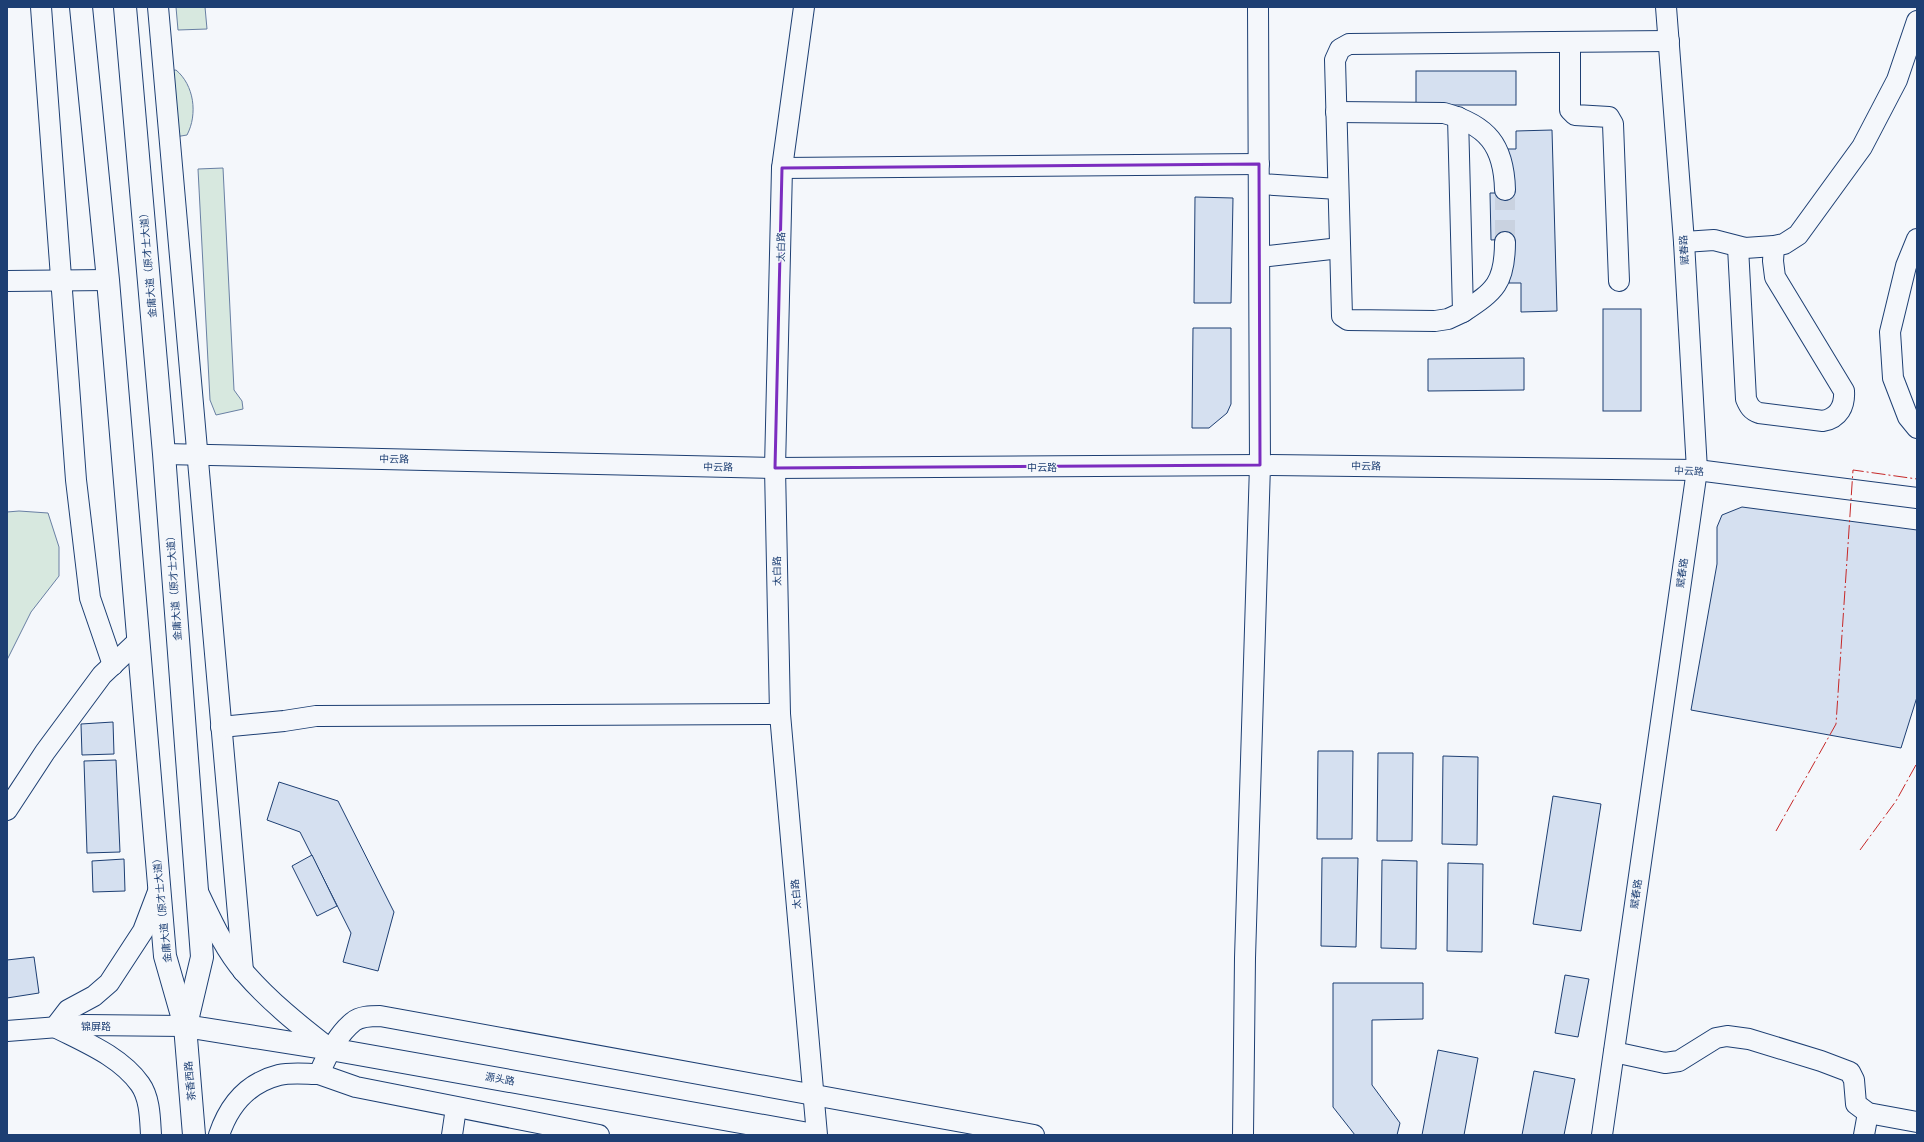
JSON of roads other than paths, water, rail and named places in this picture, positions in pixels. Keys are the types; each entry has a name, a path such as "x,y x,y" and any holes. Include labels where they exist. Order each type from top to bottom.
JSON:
{"main road":[{"name":"金庸大道（原才士大道）","path":"81,7 108,280 165,956 185,1026"},
{"name":"金庸大道（原才士大道）","path":"125,7 164,454 202,957 185,1026"},
{"name":"源头路","path":"185,1026 330,1048 816,1135"},
{"name":"茶香西路","path":"185,1026 194,1135"}],"street":[{"path":"40,7 76,480 90,598 113,665"},
{"path":"158,7 243,971"},
{"name":"太白路","path":"804,7 782,168 775,468 780,714 814,1095 816,1135"},
{"path":"1243,1135 1246,942 1260,465 1260,184 1258,7"},
{"name":"赋春路","path":"1602,1135 1697,470 1684,242 1666,7"},
{"path":"1684,242 1714,240 1738,247 1774,246 1784,244 1798,235 1862,147 1897,80 1917,21"},
{"path":"1505,242 1503,266 1498,284 1488,295 1463,312 1448,319 1436,321 1348,320 1342,316 1335,60 1340,49 1349,44 1669,41"},
{"path":"1570,42 1570,110 1575,115 1609,117 1613,124 1619,281"},
{"path":"1336,112 1444,113 1458,116 1480,127 1492,140 1501,160 1505,177 1505,190"},
{"path":"1458,116 1463,312"},
{"path":"782,168 1259,164"},
{"path":"1260,184 1338,189"},
{"path":"1917,239 1906,266 1890,332 1893,378 1911,403 1908,417 1917,428"},
{"path":"1738,247 1746,399 1750,407 1759,413 1823,422 1832,419 1843,405 1844,391 1775,276 1773,261 1774,246"},
{"path":"1260,257 1340,248"},
{"path":"7,281 108,280"},
{"name":"中云路","path":"164,454 775,468 1260,465 1697,470 1917,498"},
{"path":"7,810 46,752 102,675 138,641"},
{"path":"221,727 284,721 316,716 780,714"},
{"path":"151,1135 149,1110 140,1085 123,1066 56,1026 68,1010 94,996 109,983 143,931 159,889"},
{"path":"197,891 220,937 243,971 285,1014 330,1048"},
{"path":"320,1074 330,1048 353,1021 363,1017 380,1016 1034,1135"},
{"name":"锦屏路","path":"7,1031 56,1026 185,1026"},
{"path":"1614,1052 1665,1063 1679,1061 1716,1038 1728,1036 1749,1039 1821,1061 1850,1072 1854,1080 1856,1104 1868,1113 1917,1122"},
{"path":"219,1135 234,1102 252,1087 280,1075 320,1074 356,1087 456,1108 599,1135"},
{"path":"452,1135 456,1108"},
{"path":"1864,1135 1868,1113"}],"tunnel":[{"path":"1505,190 1505,242"}]}
